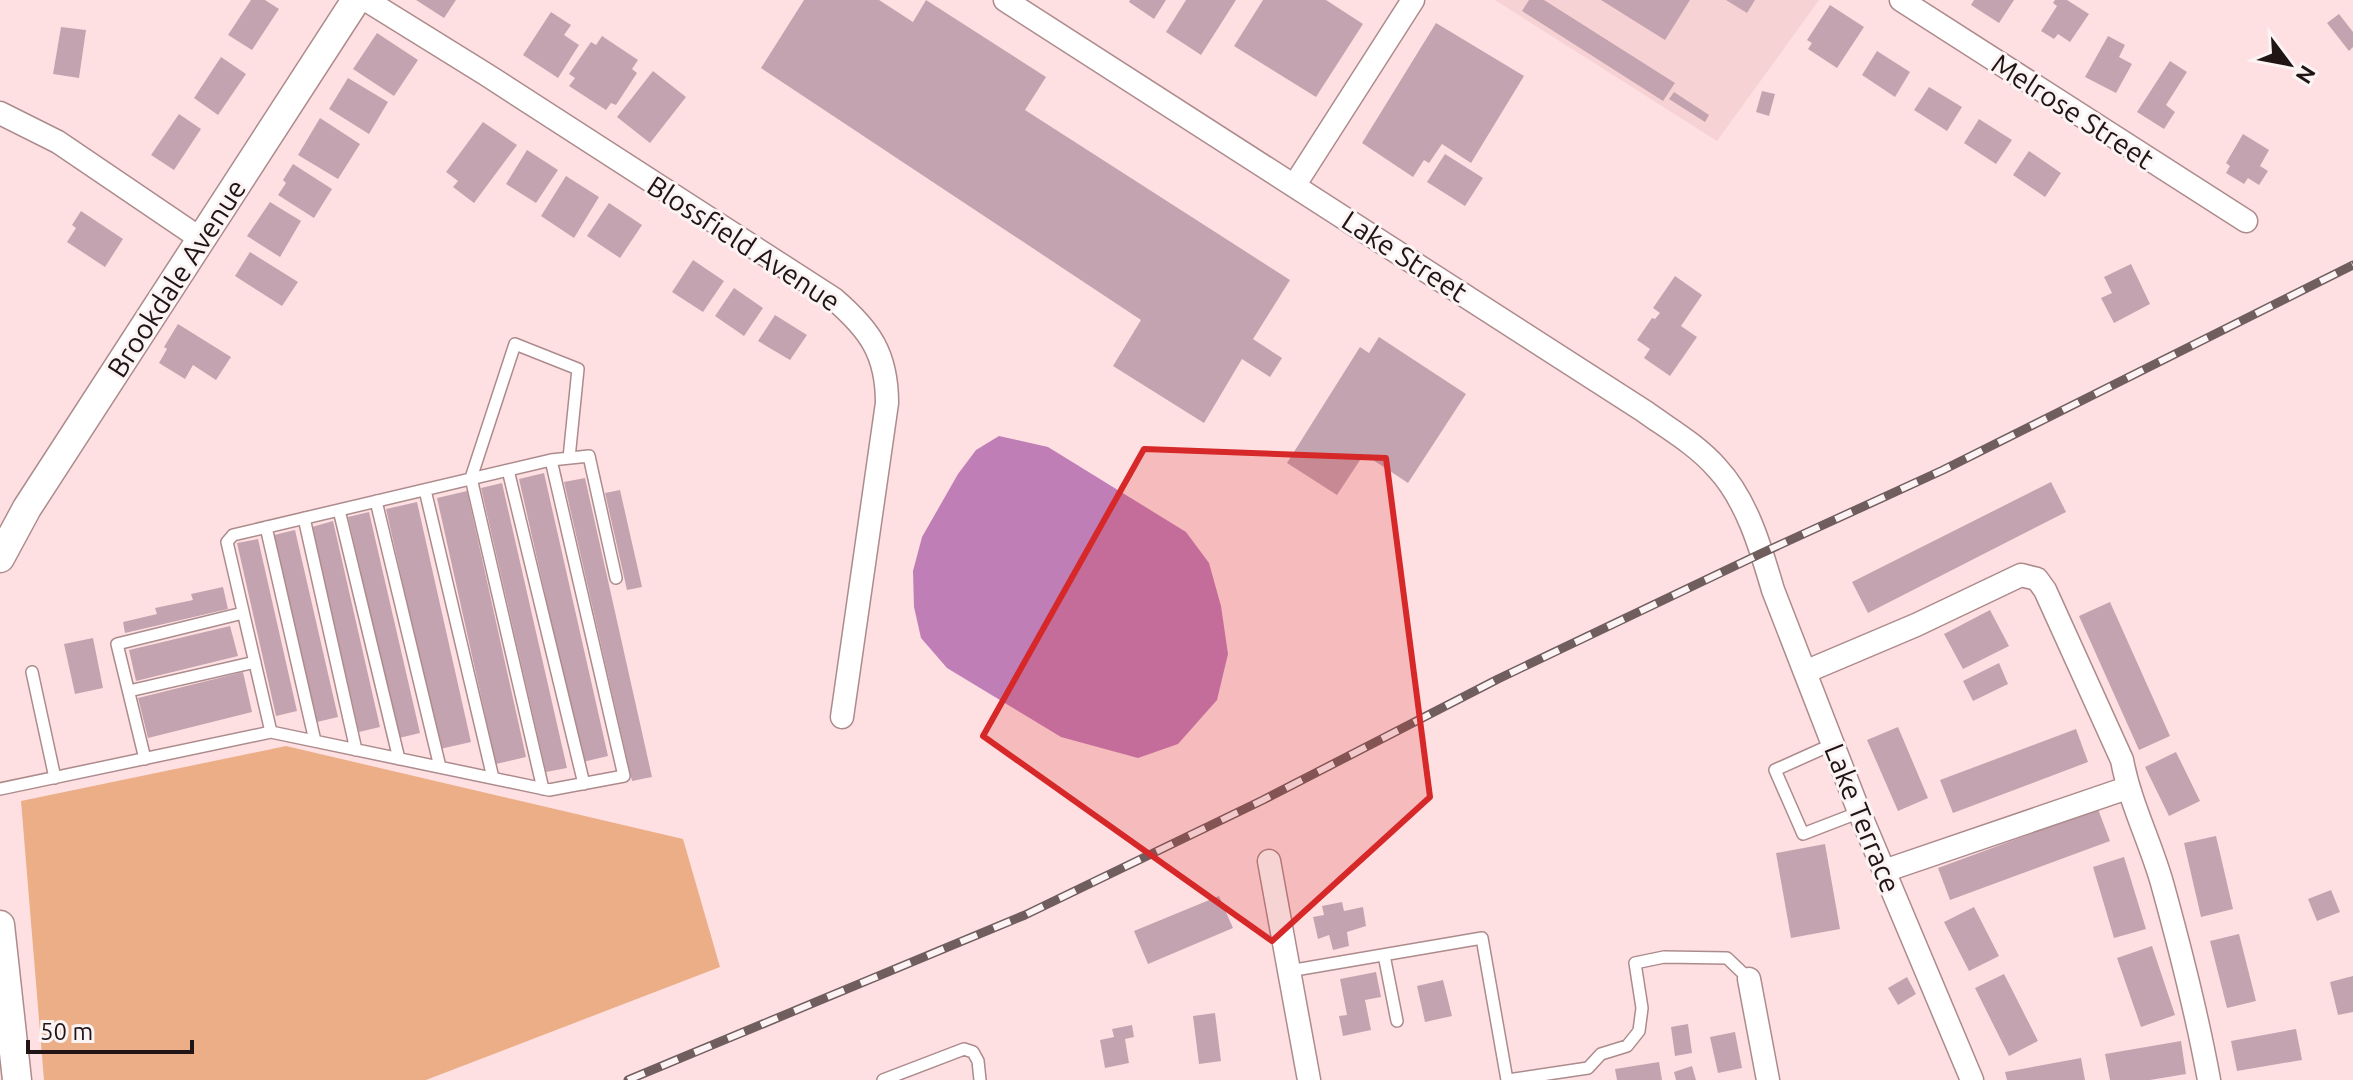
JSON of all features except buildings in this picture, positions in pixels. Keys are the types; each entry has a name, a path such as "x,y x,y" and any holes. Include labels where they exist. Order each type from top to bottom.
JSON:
{"street":[{"name":"Brookdale Avenue","path":"0,558 27,508 356,0"},
{"name":"Blossfield Avenue","path":"366,0 834,299 869,333 880,353 887,382 887,403 842,717"},
{"name":"Lake Street","path":"1005,0 1398,251 1686,441 1717,467 1731,485 1762,553"},
{"path":"1294,186 1413,0"},
{"name":"Melrose Street","path":"1901,0 2246,221"},
{"path":"0,113 58,142 201,239"},
{"name":"Lake Terrace","path":"1762,553 1773,590 1860,812 1972,1080"},
{"path":"1805,672 1916,625 2021,575 2037,579 2045,590 2122,760 2127,788 2161,880 2201,1034 2209,1080"},
{"path":"1884,871 2127,788"},
{"path":"1269,861 1309,1080"},
{"path":"0,925 6,1044 17,1080"},
{"path":"1749,979 1768,1080"}],"lane":[{"path":"543,789 471,478 515,344 578,369 569,458"},
{"path":"271,732 227,542 233,535 551,460 589,456 616,578"},
{"path":"0,789 271,732 549,790 624,776 551,460"},
{"path":"508,470 584,784"},
{"path":"425,490 493,778"},
{"path":"376,501 440,767"},
{"path":"339,510 399,759"},
{"path":"304,518 356,750"},
{"path":"266,527 315,741"},
{"path":"145,759 117,644 243,613"},
{"path":"129,691 255,662"},
{"path":"32,672 55,778"},
{"path":"1833,744 1775,770 1803,834 1860,812"},
{"path":"1289,971 1482,938 1508,1080 1588,1068 1601,1054 1627,1046 1639,1031 1642,1008 1635,963 1664,957 1727,958 1749,979"},
{"path":"1384,955 1397,1021"},
{"path":"883,1080 964,1049 973,1052 978,1061 980,1080"}],"highlighted area":[{"path":"1144,449 1386,458 1430,797 1272,941 983,736"}],"shaded area":[{"path":"1495,0 1819,0 1717,141"},
{"path":"999,436 1048,447 1186,532 1209,563 1221,606 1228,654 1217,700 1178,744 1138,758 1061,737 947,668 921,638 914,607 913,571 922,537 958,474 976,450"},
{"path":"286,746 683,839 720,967 426,1080 44,1080 21,801"}],"railway":[{"path":"628,1080 1025,915 1263,800 1498,679 1943,470 2353,265"}]}
